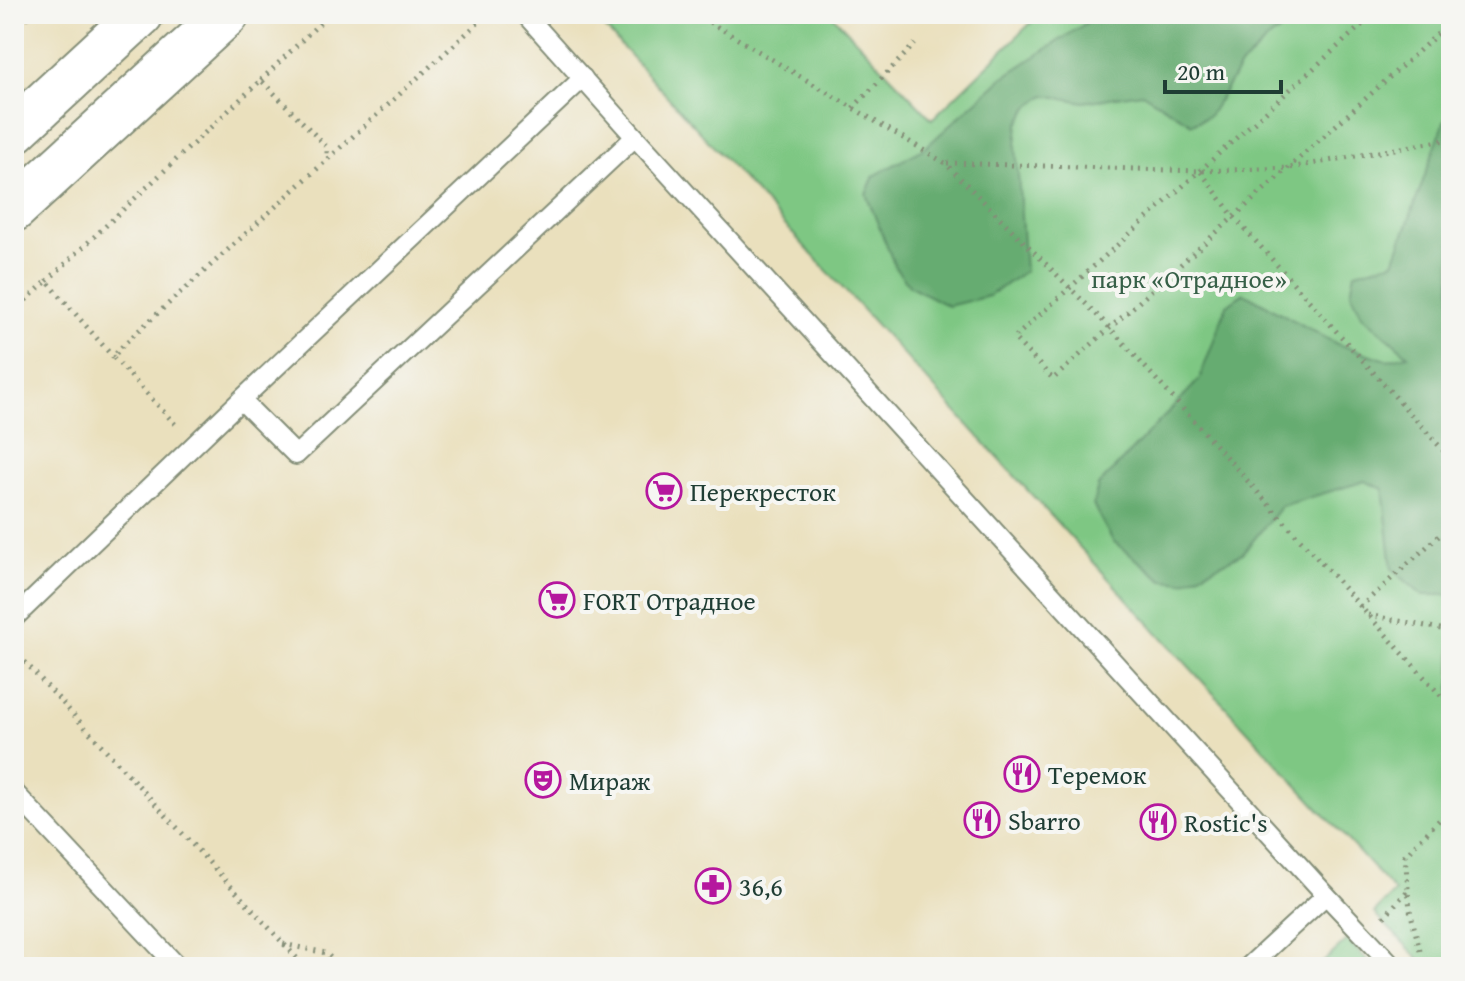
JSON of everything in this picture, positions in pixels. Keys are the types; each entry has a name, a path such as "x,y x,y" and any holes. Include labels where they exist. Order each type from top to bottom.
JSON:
{"main road":[{"path":"14,131 141,14"},
{"path":"14,209 227,14"}],"lane":[{"path":"525,14 1394,967"},
{"path":"14,618 583,78"},
{"path":"241,400 296,455 635,137"},
{"path":"14,792 178,967"},
{"path":"1248,967 1326,895"}],"path":[{"path":"14,29 31,14"},
{"path":"14,311 329,14"},
{"path":"113,357 488,14"},
{"path":"696,14 945,163 1110,328 1451,707"},
{"path":"1374,14 1014,338 1053,379 1451,22"},
{"path":"853,108 915,44"},
{"path":"261,80 327,147 327,159"},
{"path":"945,163 1200,171 1289,168 1451,139"},
{"path":"1200,171 1234,217 1451,459"},
{"path":"47,281 177,426"},
{"path":"1360,607 1451,525"},
{"path":"1367,615 1451,631"},
{"path":"14,650 305,967"},
{"path":"1421,953 1410,910 1405,855 1451,808"},
{"path":"283,944 326,953 339,967"}],"green space":[{"name":"парк «Отрадное»","path":"592,14 831,14 932,119 1040,14 1451,14 1451,967 1427,967 1374,913 1395,892"},
{"path":"1100,14 1314,14 1273,35 1241,65 1209,116 1192,124 1142,93 1084,102 1045,95 1029,107 1018,124 1016,146 1025,271 989,296 948,306 910,286 896,269 866,194 874,176 926,147 1002,78"},
{"path":"1451,115 1451,595 1422,595 1392,569 1383,489 1365,481 1281,506 1243,553 1184,582 1163,580 1113,541 1093,505 1098,486 1199,380 1227,305 1244,293 1337,344 1387,360 1408,355 1362,315 1351,292 1355,272 1394,262 1444,122"},
{"path":"1347,940 1374,967 1318,967"}],"place":[{"name":"Перекресток","path":"664,491"},
{"name":"FORT Отрадное","path":"557,600"},
{"name":"Теремок","path":"1022,774"},
{"name":"Мираж","path":"543,780"},
{"name":"Sbarro","path":"982,820"},
{"name":"Rostic's","path":"1158,822"},
{"name":"36,6","path":"713,886"}]}
